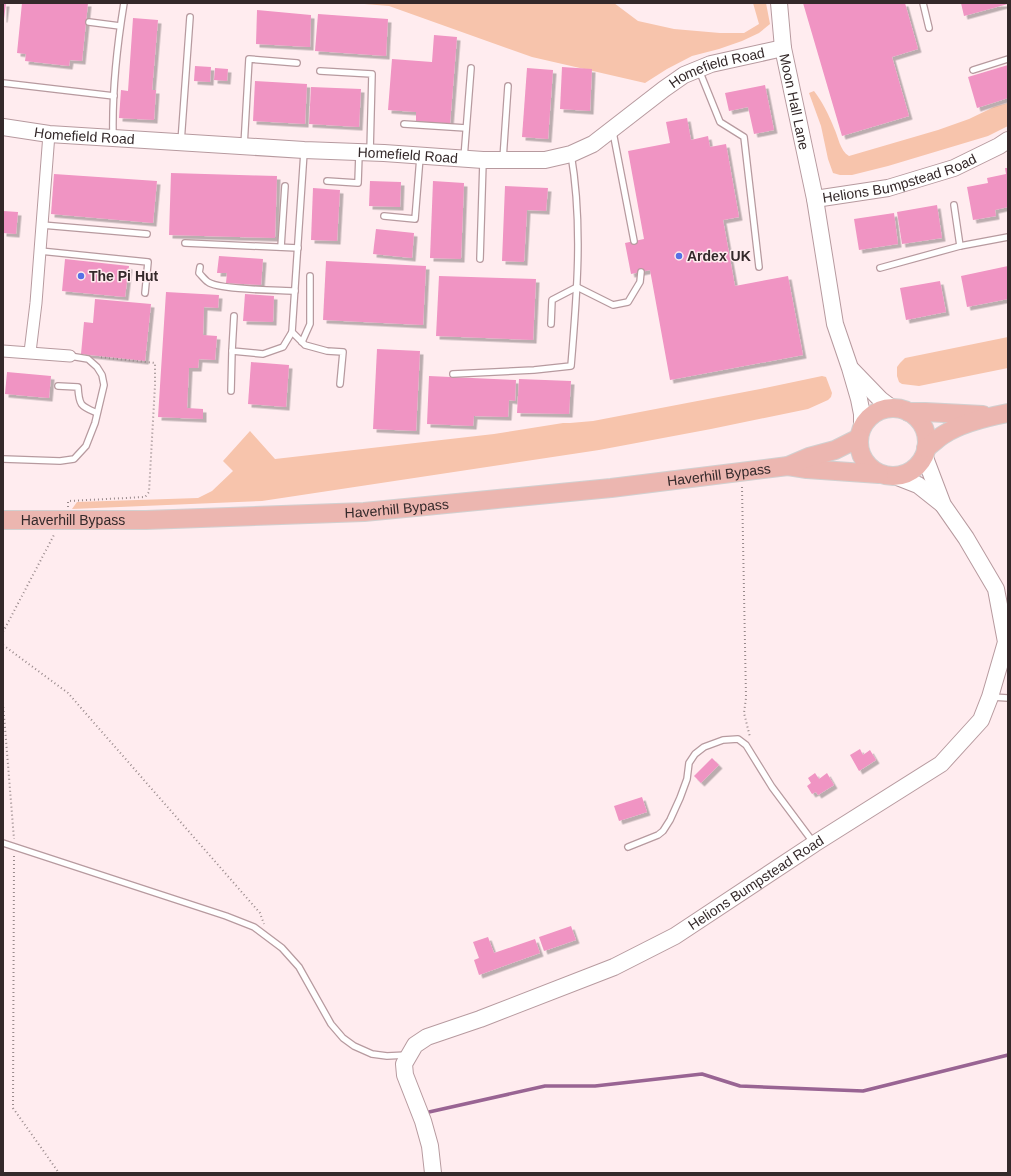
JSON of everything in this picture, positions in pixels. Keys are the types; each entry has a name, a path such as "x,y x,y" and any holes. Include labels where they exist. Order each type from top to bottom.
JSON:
{"main road":[{"path":"883,410 1001,414 968,424 944,435 925,452 917,466 907,473 887,475 870,468 863,459 859,448 860,433 867,420 874,414 883,410"},
{"path":"900,410 915,417 923,427 926,440 925,452"},
{"name":"Haverhill Bypass","path":"788,466 809,457 835,450 860,433"},
{"name":"Haverhill Bypass","path":"3,520 146,520 364,512 611,488 788,466 807,469 887,475"}],"street":[{"name":"Moon Hall Lane","path":"779,3 783,48 815,199"},
{"name":"Homefield Road","path":"3,127 49,134 304,150 420,155 484,160 545,160 571,154 592,144 684,75 711,64 783,48"},
{"path":"30,352 36,303 49,134"},
{"name":"Helions Bumpstead Road","path":"860,433 862,414 850,368 835,324 815,199 888,188 954,168 1008,140"},
{"path":"3,351 72,356"},
{"name":"Helions Bumpstead Road","path":"850,368 881,400 900,410"},
{"name":"Helions Bumpstead Road","path":"408,1055 415,1045 427,1037 480,1019 614,967 675,936 814,844 941,764 981,720 990,697 1006,642 996,589 966,538 944,505 925,452"},
{"name":"Helions Bumpstead Road","path":"887,475 918,485 944,505"},
{"path":"408,1055 404,1064 405,1075 423,1121 430,1146 433,1173"}],"lane":[{"path":"113,138 114,96 120,26 124,3"},
{"path":"922,3 929,28"},
{"path":"181,142 190,18"},
{"path":"89,22 120,26"},
{"path":"244,146 248,59 297,63"},
{"path":"973,70 1008,59"},
{"path":"464,158 471,68"},
{"path":"699,69 720,122 744,137 759,267"},
{"path":"320,71 372,74 365,152 358,183 327,181"},
{"path":"3,83 114,96"},
{"path":"503,159 508,86"},
{"path":"404,124 466,128"},
{"path":"612,129 634,241"},
{"path":"232,351 263,354 283,347 292,332 304,150"},
{"path":"453,374 534,370 571,366 577,287 578,218 571,154"},
{"path":"384,216 415,219 420,155"},
{"path":"480,259 484,160"},
{"path":"282,247 285,186"},
{"path":"954,205 960,246"},
{"path":"42,225 147,234"},
{"path":"880,268 960,246 1008,237"},
{"path":"185,243 298,248"},
{"path":"40,251 148,262 145,293"},
{"path":"200,267 199,273 204,279 208,283 216,285 251,289 295,290"},
{"path":"577,287 613,305 628,302 640,282 641,272"},
{"path":"302,342 310,324 310,276"},
{"path":"552,324 552,300 577,287"},
{"path":"231,391 234,316"},
{"path":"292,332 305,345 327,351 343,352 340,384"},
{"path":"3,459 60,461 74,459 86,446 95,423 104,385 102,375 97,366 88,359 72,356"},
{"path":"58,386 78,387 79,400 84,407 97,413"},
{"path":"990,697 1008,698"},
{"path":"628,847 658,835 663,831 680,798 687,779 689,763 695,754 704,748 723,740 738,739 746,745 754,756 772,787 814,844"},
{"path":"3,843 226,916 254,927 282,948 299,968 331,1024 343,1038 354,1046 372,1054 387,1056 408,1055"}],"path":[{"path":"3,632 64,520 68,501 144,497 149,492 155,363 79,354 72,356"},
{"path":"742,471 746,698 744,713 754,756"},
{"path":"3,645 68,693 260,913 269,937"},
{"path":"3,703 14,847 13,1108 59,1173"}],"shaded area":[{"path":"352,3 614,3 638,21 674,29 720,33 744,33 759,24 753,3 766,3 770,24 759,33 742,41 692,56 645,83 532,57 389,6"},
{"path":"814,91 828,113 843,151 849,156 938,130 969,119 994,107 1008,103 1008,126 988,136 888,166 852,175 840,175 833,173 828,159 821,126 809,93"},
{"path":"1008,337 1008,368 919,386 902,384 899,382 897,367 905,358"},
{"path":"822,376 826,377 832,393 831,397 828,400 808,409 599,450 262,501 72,509 77,502 198,498 212,491 233,471 223,461 250,431 275,459 494,434 563,423 593,421"}],"building":[{"path":"3,3 6,3 4,19 3,19"},
{"path":"22,3 88,3 82,61 70,60 69,66 25,61 26,54 17,53"},
{"path":"803,3 905,3 918,49 892,57 909,116 842,136"},
{"path":"961,3 1008,3 1008,4 964,16"},
{"path":"257,10 311,15 310,47 256,44"},
{"path":"318,14 388,19 386,56 315,51"},
{"path":"133,18 158,20 152,90 156,90 154,120 119,118 121,90 128,91"},
{"path":"434,35 457,37 450,124 416,121 416,112 388,110 392,59 432,62"},
{"path":"1008,65 1008,98 977,108 968,77"},
{"path":"195,66 211,67 210,82 194,81"},
{"path":"562,67 592,69 590,111 560,109"},
{"path":"215,68 228,69 227,81 214,80"},
{"path":"527,68 553,70 548,139 522,137"},
{"path":"255,81 307,84 305,124 253,121"},
{"path":"765,85 774,130 754,134 748,107 729,111 725,93"},
{"path":"311,87 361,89 359,127 309,124"},
{"name":"Ardex UK","path":"687,118 691,140 708,136 710,147 726,144 739,217 723,220 735,286 788,276 803,355 670,380 650,270 631,274 625,243 644,239 628,151 670,143 666,122"},
{"path":"1005,168 1008,168 1008,207 995,210 996,216 973,220 967,187 988,183 987,178 1006,174"},
{"path":"171,173 277,176 275,238 169,235"},
{"path":"54,174 157,181 153,223 51,214"},
{"path":"370,181 401,182 400,207 369,206"},
{"path":"433,181 464,183 461,259 430,258"},
{"path":"505,186 548,188 546,211 527,210 524,262 502,261"},
{"path":"313,188 340,190 337,241 311,240"},
{"path":"937,205 942,238 902,244 897,212"},
{"path":"3,211 18,212 16,234 3,233"},
{"path":"894,213 898,244 859,250 854,219"},
{"path":"376,229 414,233 412,258 373,254"},
{"path":"219,256 263,259 261,285 226,283 227,273 217,273"},
{"path":"65,259 129,266 125,297 62,291"},
{"path":"326,261 426,266 423,325 323,320"},
{"path":"1008,266 1008,299 967,307 961,276"},
{"path":"439,276 536,279 533,340 436,336"},
{"path":"940,281 946,312 906,320 900,288"},
{"path":"166,292 219,295 218,308 204,307 203,335 217,336 215,360 199,359 198,368 189,368 187,408 203,409 203,419 158,417"},
{"path":"245,294 274,296 273,322 243,321"},
{"path":"95,299 151,304 145,361 81,354 84,322 93,323"},
{"path":"377,349 420,351 416,431 373,429"},
{"path":"251,362 289,365 286,407 248,404"},
{"path":"7,372 51,376 49,398 5,394"},
{"path":"429,376 516,380 515,401 509,400 508,417 474,416 473,426 427,424"},
{"path":"519,379 571,381 569,414 517,413"},
{"path":"860,749 863,755 870,750 876,760 859,771 850,755"},
{"path":"712,758 719,765 701,783 694,776"},
{"path":"815,773 819,779 827,773 834,785 818,795 816,792 812,794 807,786 811,783 808,778"},
{"path":"642,797 647,812 619,821 614,806"},
{"path":"571,926 576,940 544,951 539,937"},
{"path":"488,937 494,953 535,939 540,953 479,975 474,960 479,958 473,942"}],"waterway":[{"path":"429,1112 545,1086 595,1086 702,1074 740,1086 863,1091 1008,1055"}],"place":[{"name":"Ardex UK","path":"679,256"},
{"name":"The Pi Hut","path":"81,276"}]}
